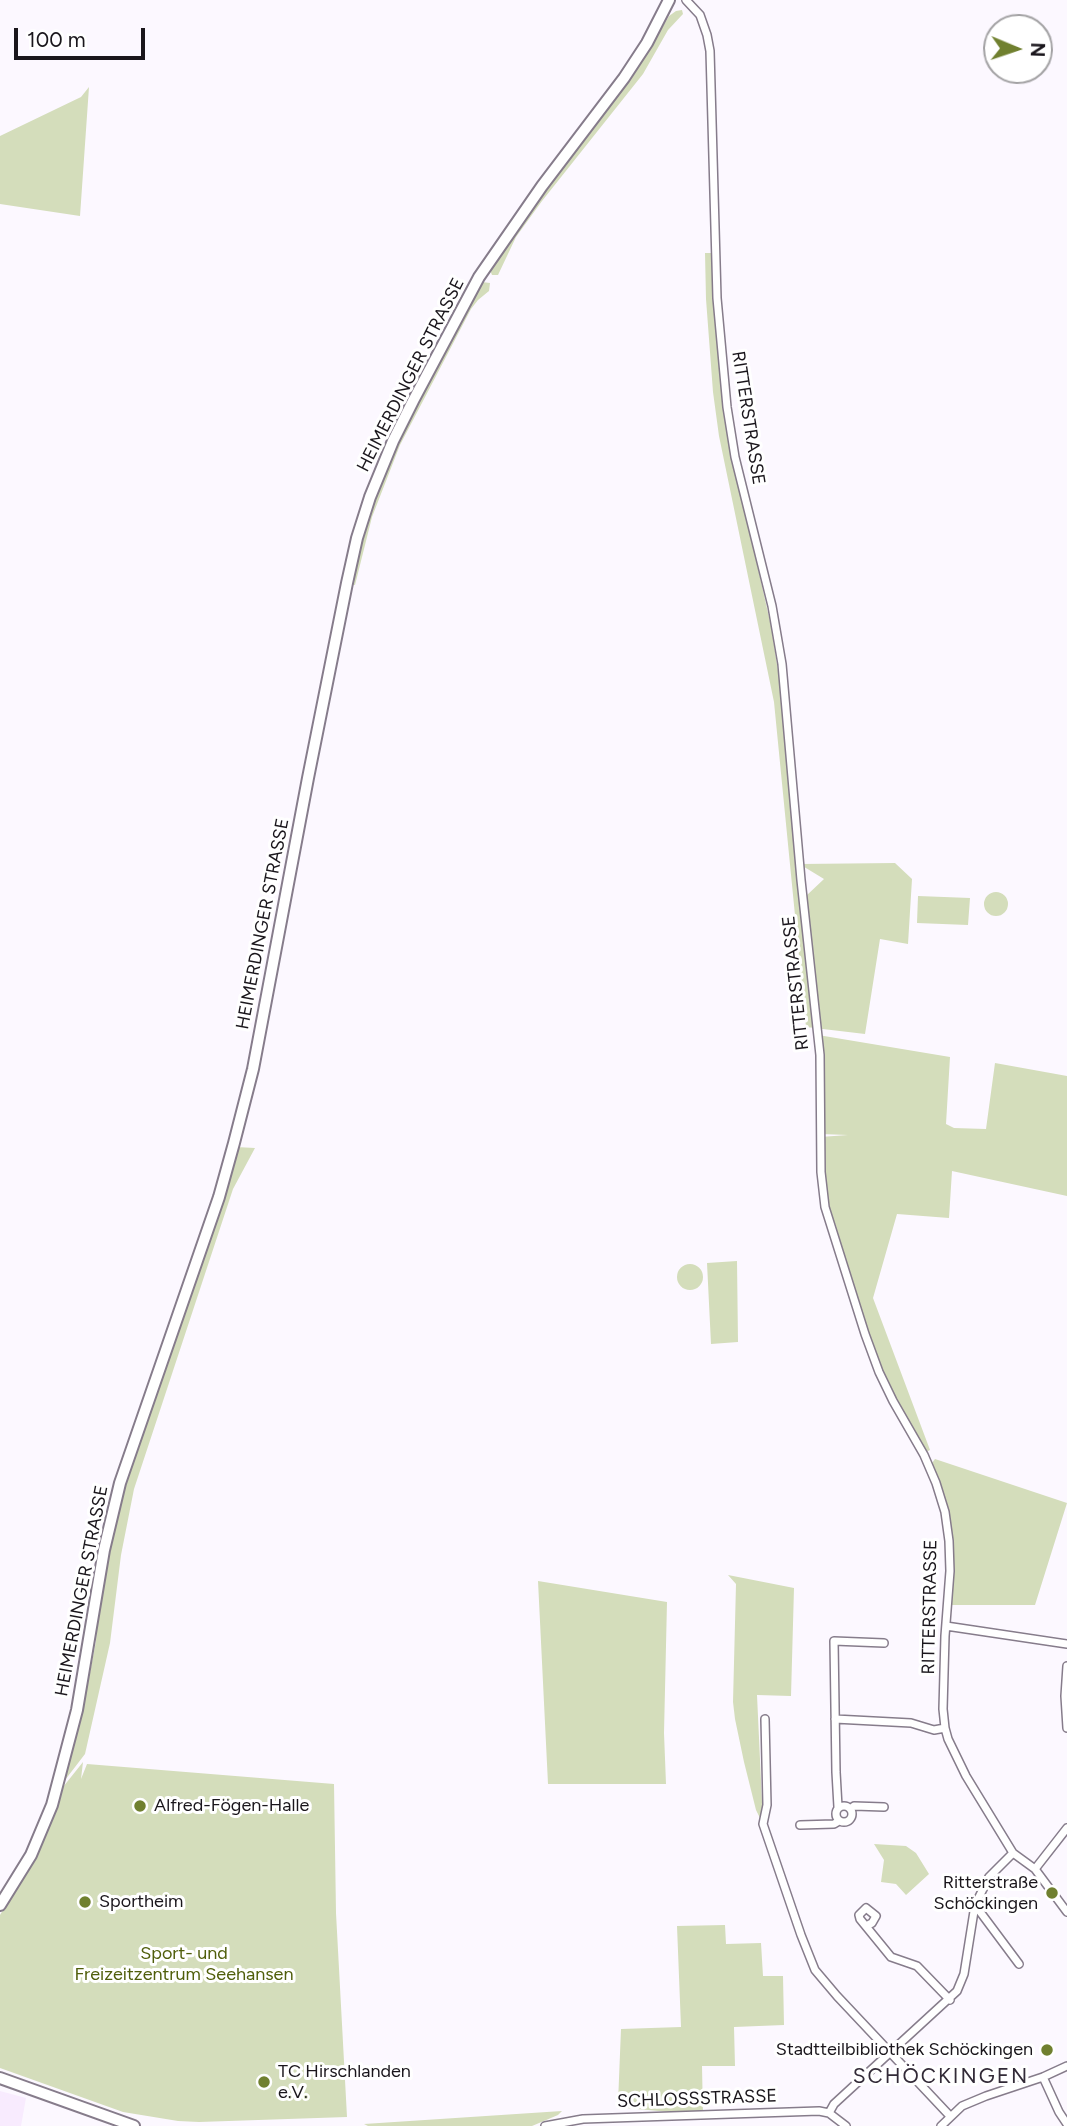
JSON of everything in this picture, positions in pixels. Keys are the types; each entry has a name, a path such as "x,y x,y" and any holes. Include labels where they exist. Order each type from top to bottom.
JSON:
{"main road":[{"name":"HEIMERDINGER STRASSE","path":"0,1905 31,1855 52,1805 78,1710 104,1550 120,1483 216,1206 237,1130 253,1069 347,583 370,497 418,390 480,277 542,186 624,78 647,43 669,0"},
{"path":"0,2078 134,2126"}],"street":[{"name":"RITTERSTRASSE","path":"686,0 700,15 710,51 716,271 727,407 734,457 772,606 786,702 801,880 820,1055 823,1197 876,1363 893,1401 924,1455 945,1512 950,1571 943,1709 945,1728 966,1776 1013,1853 1035,1869 1067,1912"},
{"path":"946,1626 1067,1644"},
{"path":"839,1821 835,1814 838,1807 834,1641 884,1643"},
{"path":"1067,1666 1067,1728"},
{"path":"765,1719 767,1805 764,1824 815,1970 836,1996 950,2116"},
{"path":"835,1719 911,1723 934,1730 945,1728"},
{"path":"800,1825 848,1821 852,1814 850,1809 844,1805 838,1807"},
{"path":"850,1809 853,1806 884,1807"},
{"path":"1035,1869 1067,1828"},
{"path":"846,2126 829,2113 834,2104 957,1992 964,1974 975,1905 989,1877 1013,1853"},
{"path":"975,1905 1019,1964"},
{"path":"866,1926 891,1957 917,1966 950,2000"},
{"path":"941,2126 962,2106 1067,2066"},
{"path":"1043,2077 1067,2124"},
{"name":"SCHLOSSSTRASSE","path":"545,2126 569,2120 629,2117 819,2111 829,2113"}],"shaded area":[{"path":"0,2091 26,2098 21,2126 0,2126"}],"green space":[{"path":"682,10 683,14 668,30 643,74 516,237 498,275 492,275 490,270 554,176 648,52 669,16"},
{"path":"89,87 80,216 0,204 0,136 81,97"},
{"path":"705,253 713,253 725,423 771,626 783,703 800,864 895,863 912,879 908,944 880,939 865,1034 806,1027 774,702 719,436 706,299","holes":["801,865 824,879 806,896"]},
{"path":"482,282 490,283 489,291 471,309 400,445 372,517 355,585 349,584 361,536 397,438"},
{"path":"996,892 1007,899 1008,904 1001,915 996,916 985,909 984,904 991,893"},
{"path":"918,896 970,898 968,925 917,923"},
{"path":"818,1035 950,1057 946,1124 954,1128 986,1129 995,1063 1067,1076 1067,1196 952,1171 949,1218 897,1214 873,1298 930,1450 920,1455 893,1400 851,1290 825,1207 837,1228 823,1197 820,1137 848,1135 820,1134"},
{"path":"236,1147 255,1148 233,1189 134,1489 121,1555 110,1643 85,1754 62,1784 88,1683 96,1641 98,1603 115,1508"},
{"path":"737,1261 738,1342 711,1344 707,1263"},
{"path":"690,1264 699,1268 703,1277 699,1286 690,1290 681,1286 677,1277 681,1268"},
{"path":"935,1459 1067,1503 1035,1605 951,1605 953,1540 949,1511 932,1463"},
{"path":"728,1575 794,1588 791,1696 757,1695 763,1824 756,1810 735,1719 733,1702 736,1584"},
{"path":"538,1581 667,1602 664,1733 666,1784 548,1784"},
{"name":"Sport- und Freizeitzentrum Seehansen","path":"83,1762 81,1779 87,1764 334,1784 336,1913 347,2117 178,2121 123,2112 0,2068 0,1915 35,1857 63,1787"},
{"path":"874,1844 906,1846 916,1853 929,1874 906,1895 896,1884 881,1882 884,1860"},
{"path":"725,1925 726,1944 761,1943 763,1976 783,1976 784,2025 734,2027 735,2066 702,2066 703,2115 626,2108 618,2103 621,2029 681,2027 677,1926"},
{"path":"562,2111 532,2126 364,2124"}],"place":[{"name":"Alfred-Fögen-Halle","path":"140,1806"},
{"name":"Ritterstraße Schöckingen","path":"1052,1893"},
{"name":"Sportheim","path":"85,1902"},
{"name":"Stadtteilbibliothek Schöckingen","path":"1047,2050"},
{"name":"TC Hirschlanden e.V.","path":"264,2082"}],"district":[{"name":"SCHÖCKINGEN","path":"941,2077"}]}
